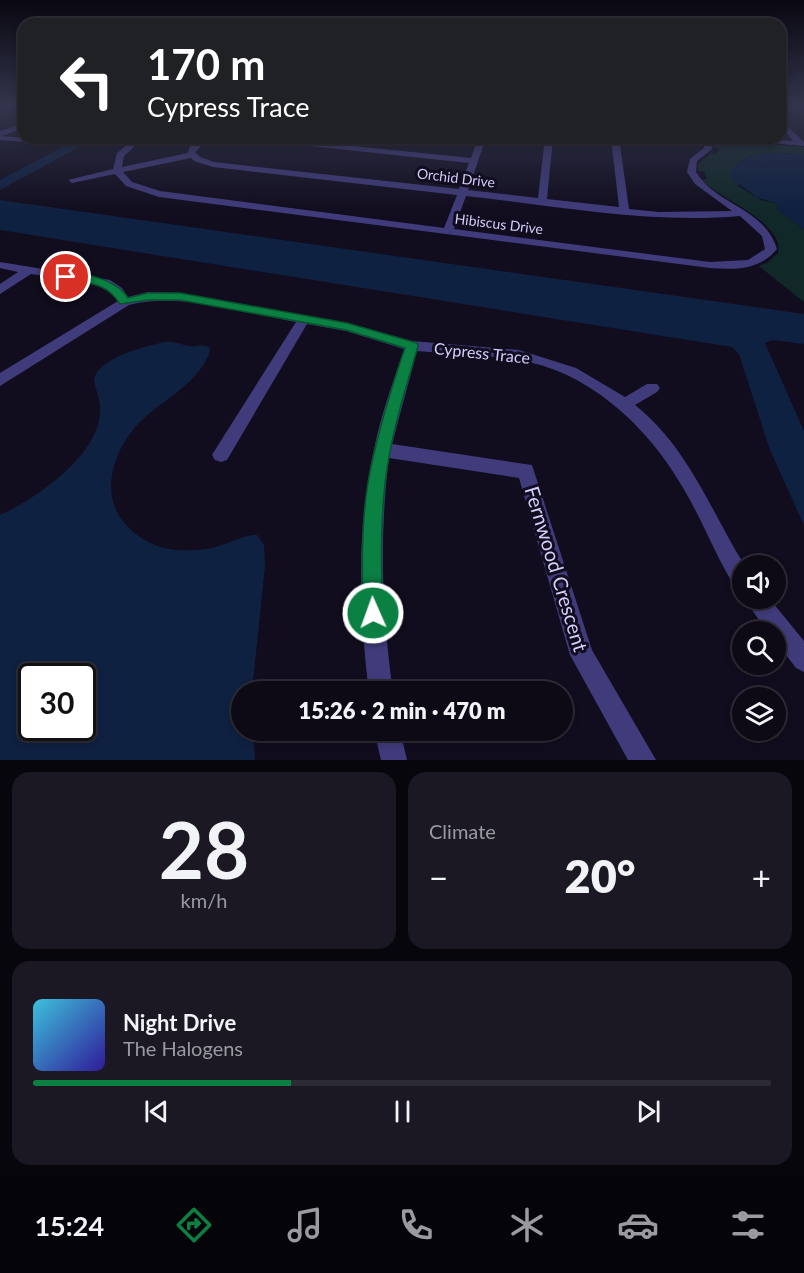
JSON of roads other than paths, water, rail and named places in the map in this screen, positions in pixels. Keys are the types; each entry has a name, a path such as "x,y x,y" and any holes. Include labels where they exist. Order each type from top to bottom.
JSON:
{"street":[{"path":"786,141 801,142"},
{"path":"117,171 116,166 120,155 133,144"},
{"path":"72,180 192,155 192,150 197,144"},
{"path":"311,144 474,161"},
{"path":"448,232 480,144"},
{"path":"542,202 548,144"},
{"path":"616,144 624,211"},
{"name":"Hibiscus Drive","path":"117,171 129,184 159,194 710,265 741,265 763,258 771,249 772,244 763,227 714,196 694,177 691,167 693,162 708,149 708,144"},
{"name":"Orchid Drive","path":"192,155 213,164 678,217 742,213"},
{"path":"0,265 106,283 118,291 124,302"},
{"path":"0,290 27,270"},
{"name":"Cypress Trace","path":"0,380 124,302 148,296 170,295 369,332 412,346 519,355 537,359 588,379 624,404 656,435 688,478 732,563"},
{"path":"221,455 304,319"},
{"path":"380,681 373,613 372,521 382,450 412,346"},
{"path":"624,404 652,388"},
{"name":"Fernwood Crescent","path":"382,450 526,471 582,655 643,760"},
{"path":"764,609 804,660"},
{"path":"390,741 394,760"}],"water":[{"path":"69,144 85,144 0,190 0,180"},
{"path":"779,153 804,155 804,229 778,210 777,204 756,197 731,178 731,170 741,161 759,155"},
{"path":"0,200 804,314 804,344 773,340 765,343 804,431 804,525 770,450 739,354 732,347 0,230"},
{"path":"165,342 210,348 203,365 188,383 141,421 124,442 114,468 111,482 112,495 115,508 127,526 146,541 161,547 182,550 206,549 252,535 257,535 264,545 265,566 253,681 231,681 231,741 254,741 255,760 0,760 0,515 47,487 77,459 89,444 97,428 100,412 94,380 97,372 113,359"}]}
